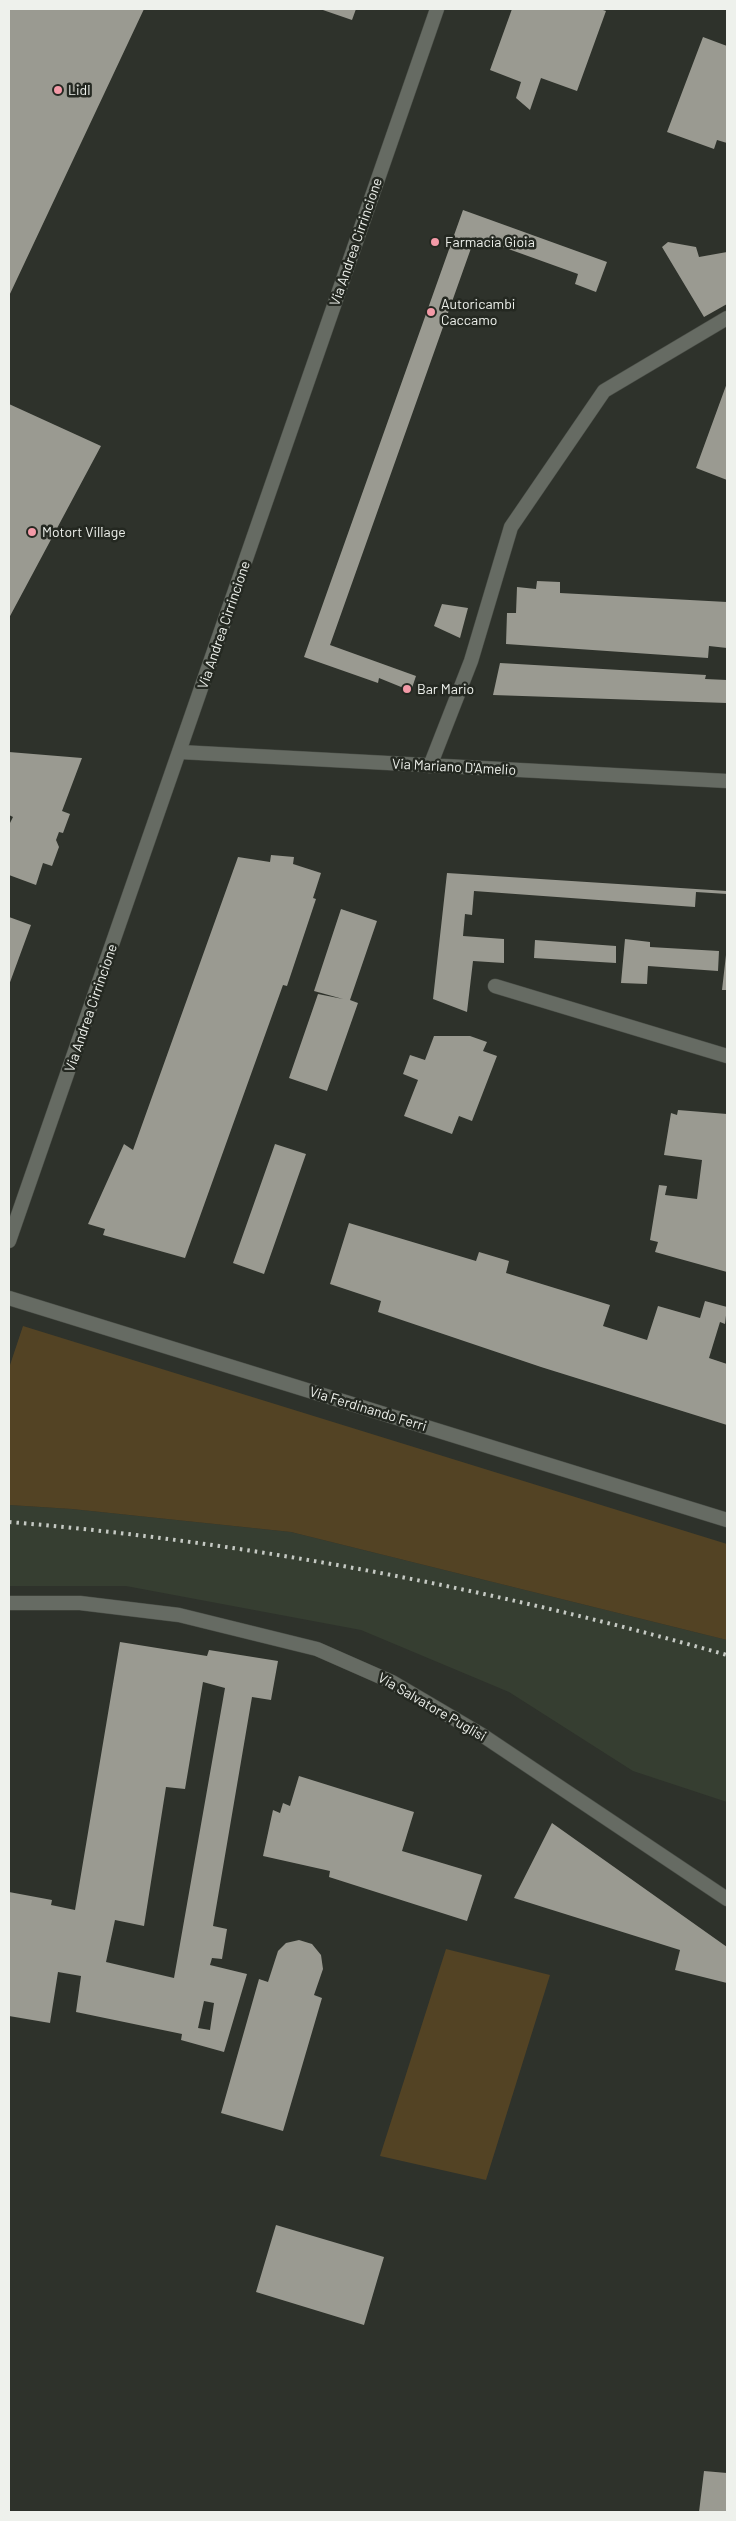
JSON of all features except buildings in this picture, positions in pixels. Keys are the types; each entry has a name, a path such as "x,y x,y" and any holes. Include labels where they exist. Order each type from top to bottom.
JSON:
{"street":[{"name":"Via Andrea Cirrincione","path":"9,1241 437,9"},
{"path":"430,766 471,661 511,527 604,390 727,318"},
{"name":"Via Mariano D'Amelio","path":"180,752 727,781"},
{"path":"495,986 727,1056"},
{"name":"Via Ferdinando Ferri","path":"9,1298 727,1520"},
{"name":"Via Salvatore Puglisi","path":"9,1604 80,1602 178,1614 318,1649 392,1682 482,1735 727,1900"}],"shaded area":[{"path":"23,1326 727,1544 727,1640 291,1532 72,1509 9,1505 9,1368"},
{"path":"9,1505 72,1509 291,1532 727,1640 727,1802 633,1771 509,1692 361,1630 126,1586 9,1586"},
{"path":"446,1949 550,1975 486,2180 380,2156"}],"railway":[{"path":"9,1522 190,1542 281,1555 371,1571 551,1609 727,1655"}],"place":[{"name":"Lidl","path":"58,90"},
{"name":"Farmacia Gioia","path":"435,242"},
{"name":"Autoricambi Caccamo","path":"431,312"},
{"name":"Motort Village","path":"32,532"},
{"name":"Bar Mario","path":"407,689"}]}
